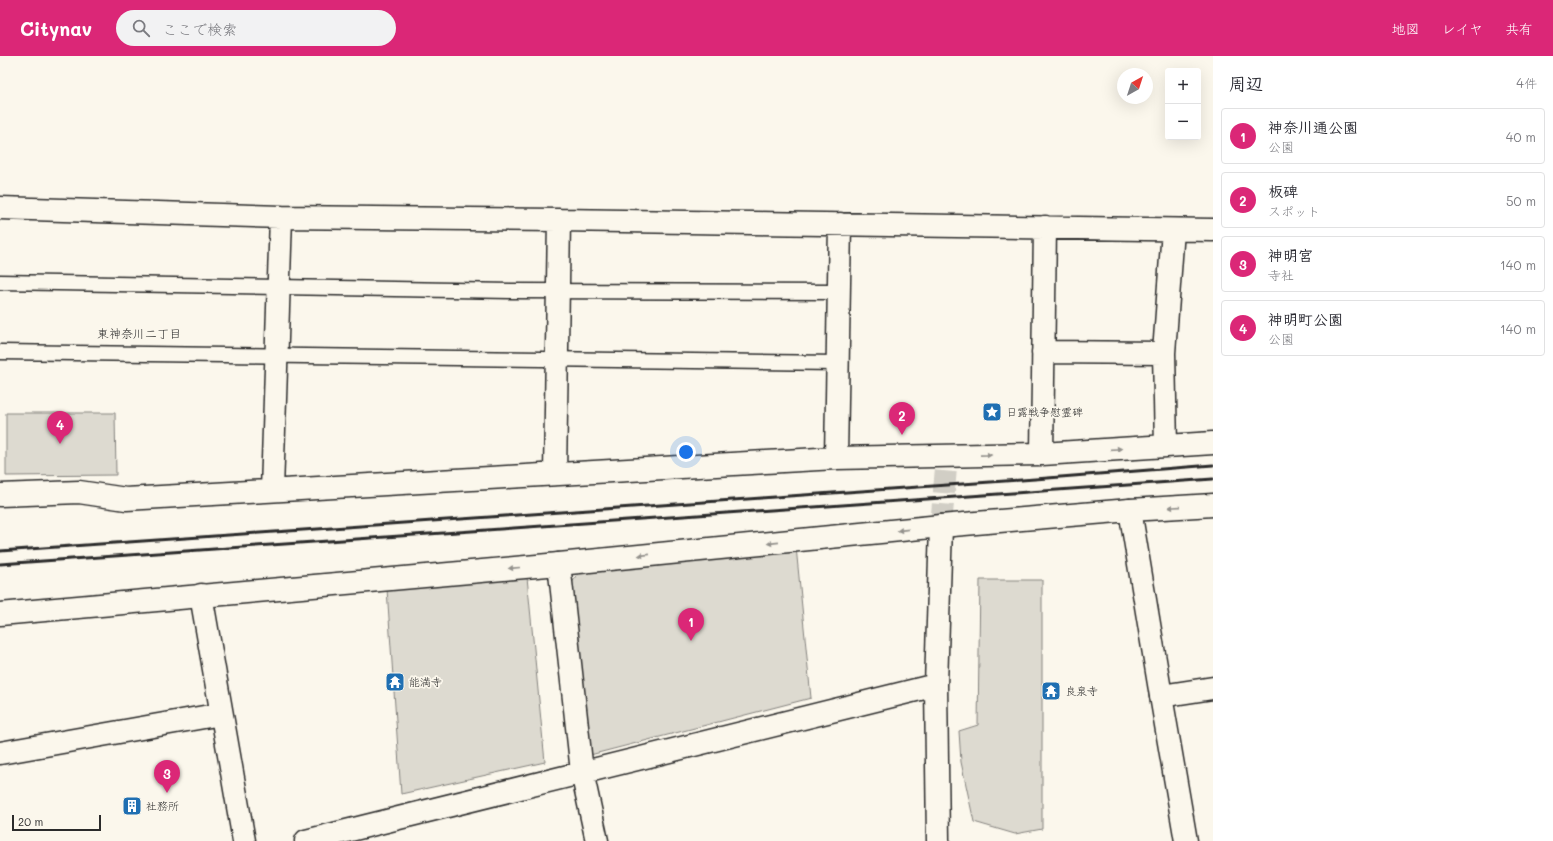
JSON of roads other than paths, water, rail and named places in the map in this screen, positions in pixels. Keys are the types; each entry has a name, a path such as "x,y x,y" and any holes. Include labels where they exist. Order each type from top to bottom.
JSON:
{"street":[{"path":"0,208 281,217 1213,230"},
{"path":"272,490 281,217"},
{"path":"555,474 558,220"},
{"path":"836,458 840,224"},
{"path":"1042,454 1046,227"},
{"path":"1166,446 1164,353 1173,230"},
{"path":"1043,352 1164,353"},
{"path":"0,495 79,492 126,499 836,458 1042,454 1213,443"},
{"path":"0,614 559,564 941,526 1130,510 1213,505"},
{"path":"1130,510 1186,841"},
{"path":"938,841 936,685 941,526"},
{"path":"559,564 582,772 596,841"},
{"path":"201,595 244,841"},
{"path":"306,841 936,685"},
{"path":"1161,696 1213,688"},
{"path":"0,753 221,714"}],"lane":[{"path":"0,282 557,292 839,292"},
{"path":"0,352 837,363"}],"tunnel":[{"path":"941,526 947,456"}],"railway":[{"path":"0,551 1035,479 1213,465"},
{"path":"0,564 1213,479"}],"place":[{"name":"日露戦争慰霊碑","path":"992,412"},
{"name":"板碑","path":"902,435"},
{"name":"神明町公園","path":"60,444"},
{"name":"神奈川通公園","path":"691,641"},
{"name":"能満寺","path":"395,682"},
{"name":"良泉寺","path":"1051,691"},
{"name":"神明宮","path":"167,793"},
{"name":"社務所","path":"132,806"}],"district":[{"name":"東神奈川二丁目","path":"139,334"}]}
